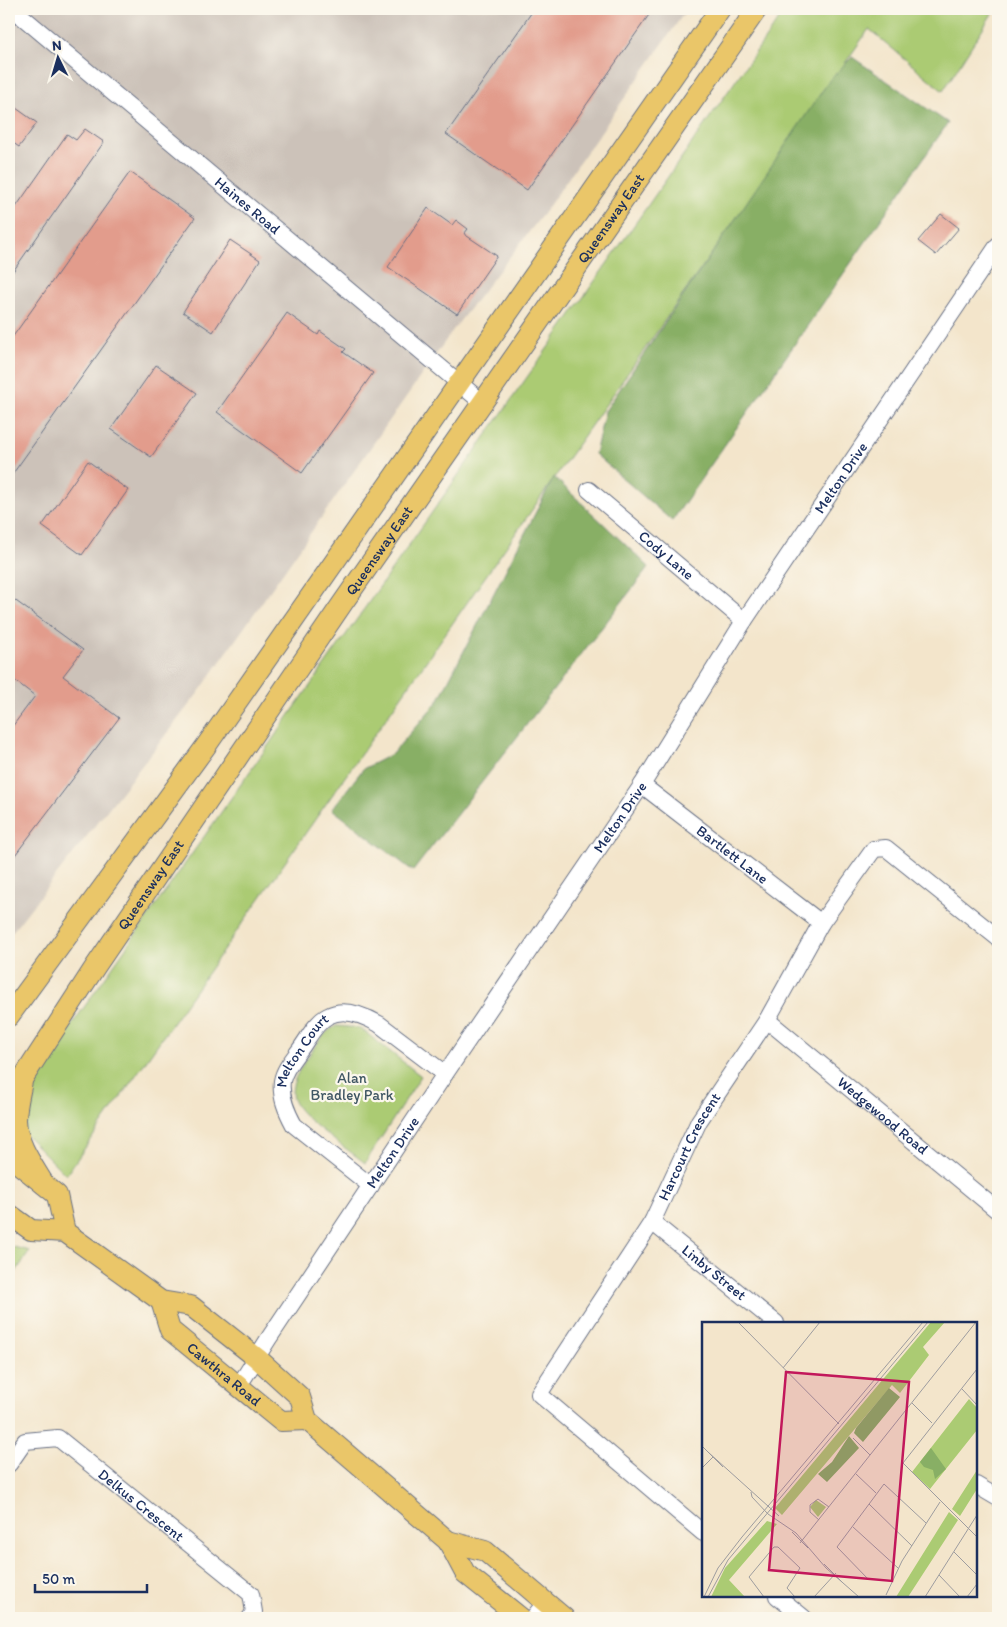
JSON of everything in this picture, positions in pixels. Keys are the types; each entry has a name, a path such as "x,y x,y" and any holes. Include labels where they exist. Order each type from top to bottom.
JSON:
{"main road":[{"name":"Queensway East","path":"9,1016 206,746 720,9"},
{"name":"Queensway East","path":"9,1097 100,958 342,604 757,9"},
{"path":"23,1078 16,1120 22,1148 44,1184"},
{"path":"9,1156 57,1195 65,1232"},
{"path":"9,1214 31,1230"},
{"path":"9,1225 31,1230 65,1232 161,1300 191,1306 257,1358 300,1396 306,1420 448,1541 465,1573 521,1618"},
{"name":"Cawthra Road","path":"161,1300 170,1330 238,1387 281,1421 306,1420"},
{"path":"448,1541 485,1551 539,1610 564,1618"}],"street":[{"name":"Haines Road","path":"13,9 483,403"},
{"name":"Melton Drive","path":"238,1387 445,1074 642,785 744,621 998,245"},
{"name":"Cody Lane","path":"588,490 744,621"},
{"name":"Bartlett Lane","path":"642,785 821,923"},
{"name":"Harcourt Crescent","path":"702,1532 539,1394 652,1222 699,1121 767,1020 821,923 874,849 886,848 998,938"},
{"name":"Melton Court","path":"372,1186 294,1125 282,1096 282,1082 285,1071 318,1025 328,1016 337,1013 349,1013 371,1019 379,1024 445,1074"},
{"name":"Wedgewood Road","path":"767,1020 998,1211"},
{"name":"Linby Street","path":"652,1222 775,1322"},
{"name":"Delkus Crescent","path":"9,1464 25,1441 58,1438 251,1594 254,1612 250,1618"},
{"path":"977,1486 998,1498"},
{"path":"779,1597 804,1618"}],"shaded area":[{"path":"9,9 687,9 546,210 453,330 199,692 9,936"}],"green space":[{"path":"786,9 995,9 943,91 869,29 66,1175 9,1118 9,1114"},
{"path":"852,57 948,123 672,521 595,454 605,411 831,78"},
{"path":"554,477 649,567 413,871 332,809 363,769 392,754 438,701"},
{"name":"Alan Bradley Park","path":"336,1026 360,1028 421,1076 365,1163 314,1124 304,1115 293,1099 294,1082 302,1066 320,1039"},
{"path":"9,1246 30,1251 9,1282"}],"building":[{"path":"534,9 653,9 527,190 446,134"},
{"path":"9,103 37,123 19,147 9,140"},
{"path":"85,129 104,142 9,277 9,217 67,134 76,140"},
{"path":"130,172 195,218 9,479 9,342"},
{"path":"428,208 452,225 456,220 468,229 464,234 497,256 457,314 388,267"},
{"path":"941,214 959,228 936,255 918,241"},
{"path":"230,240 260,260 213,332 183,312"},
{"path":"287,313 318,335 320,331 346,349 343,352 373,373 302,473 217,412"},
{"path":"156,365 197,393 151,457 111,429"},
{"path":"88,461 128,490 82,555 42,526"},
{"path":"9,596 83,650 63,676 119,718 9,863 9,731 35,696 9,676"}]}
